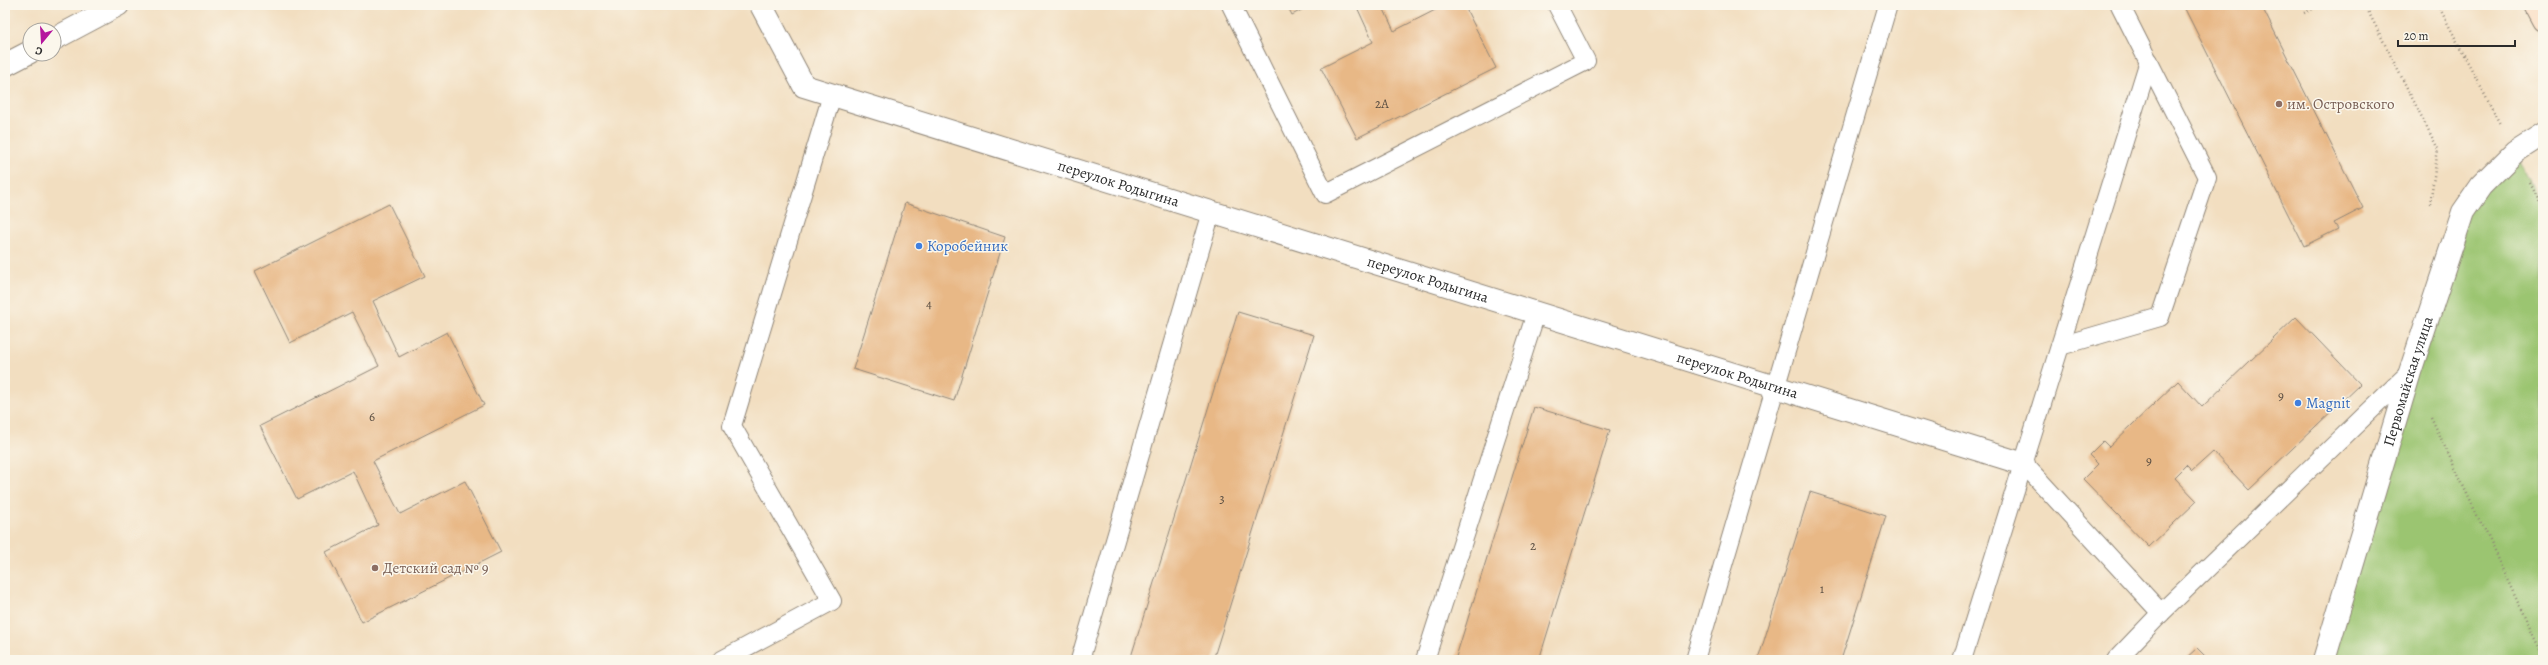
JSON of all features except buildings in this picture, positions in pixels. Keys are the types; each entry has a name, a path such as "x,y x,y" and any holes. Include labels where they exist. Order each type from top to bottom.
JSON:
{"main road":[{"path":"2535,5 2543,20"}],"street":[{"path":"62,35 118,5"},
{"name":"переулок Родыгина","path":"761,5 804,86 2024,464"},
{"path":"5,65 22,56"},
{"name":"Первомайская улица","path":"2324,660 2410,372 2463,212 2481,186 2515,152 2543,134"}],"lane":[{"path":"1231,5 1325,194 1586,61 1556,5"},
{"path":"1695,660 1777,388 1888,5"},
{"path":"2060,346 2160,317 2207,177 2120,5"},
{"path":"1962,660 2149,60"},
{"path":"722,660 832,601 732,426 832,95"},
{"path":"1080,660 1211,212"},
{"path":"1425,660 1536,313"},
{"path":"2116,660 2161,614 2410,372"},
{"path":"2024,464 2161,614"}],"path":[{"path":"2304,13 2321,5"},
{"path":"2365,5 2438,149 2429,207"},
{"path":"2438,5 2515,152"},
{"path":"2410,372 2543,656"}],"green space":[{"path":"2515,152 2543,208 2543,660 2324,660 2463,212"}],"place":[{"name":"им. Островского","path":"2279,104"},
{"name":"Коробейник","path":"919,246"},
{"name":"Magnit","path":"2298,403"},
{"name":"Детский сад № 9","path":"375,568"}]}
